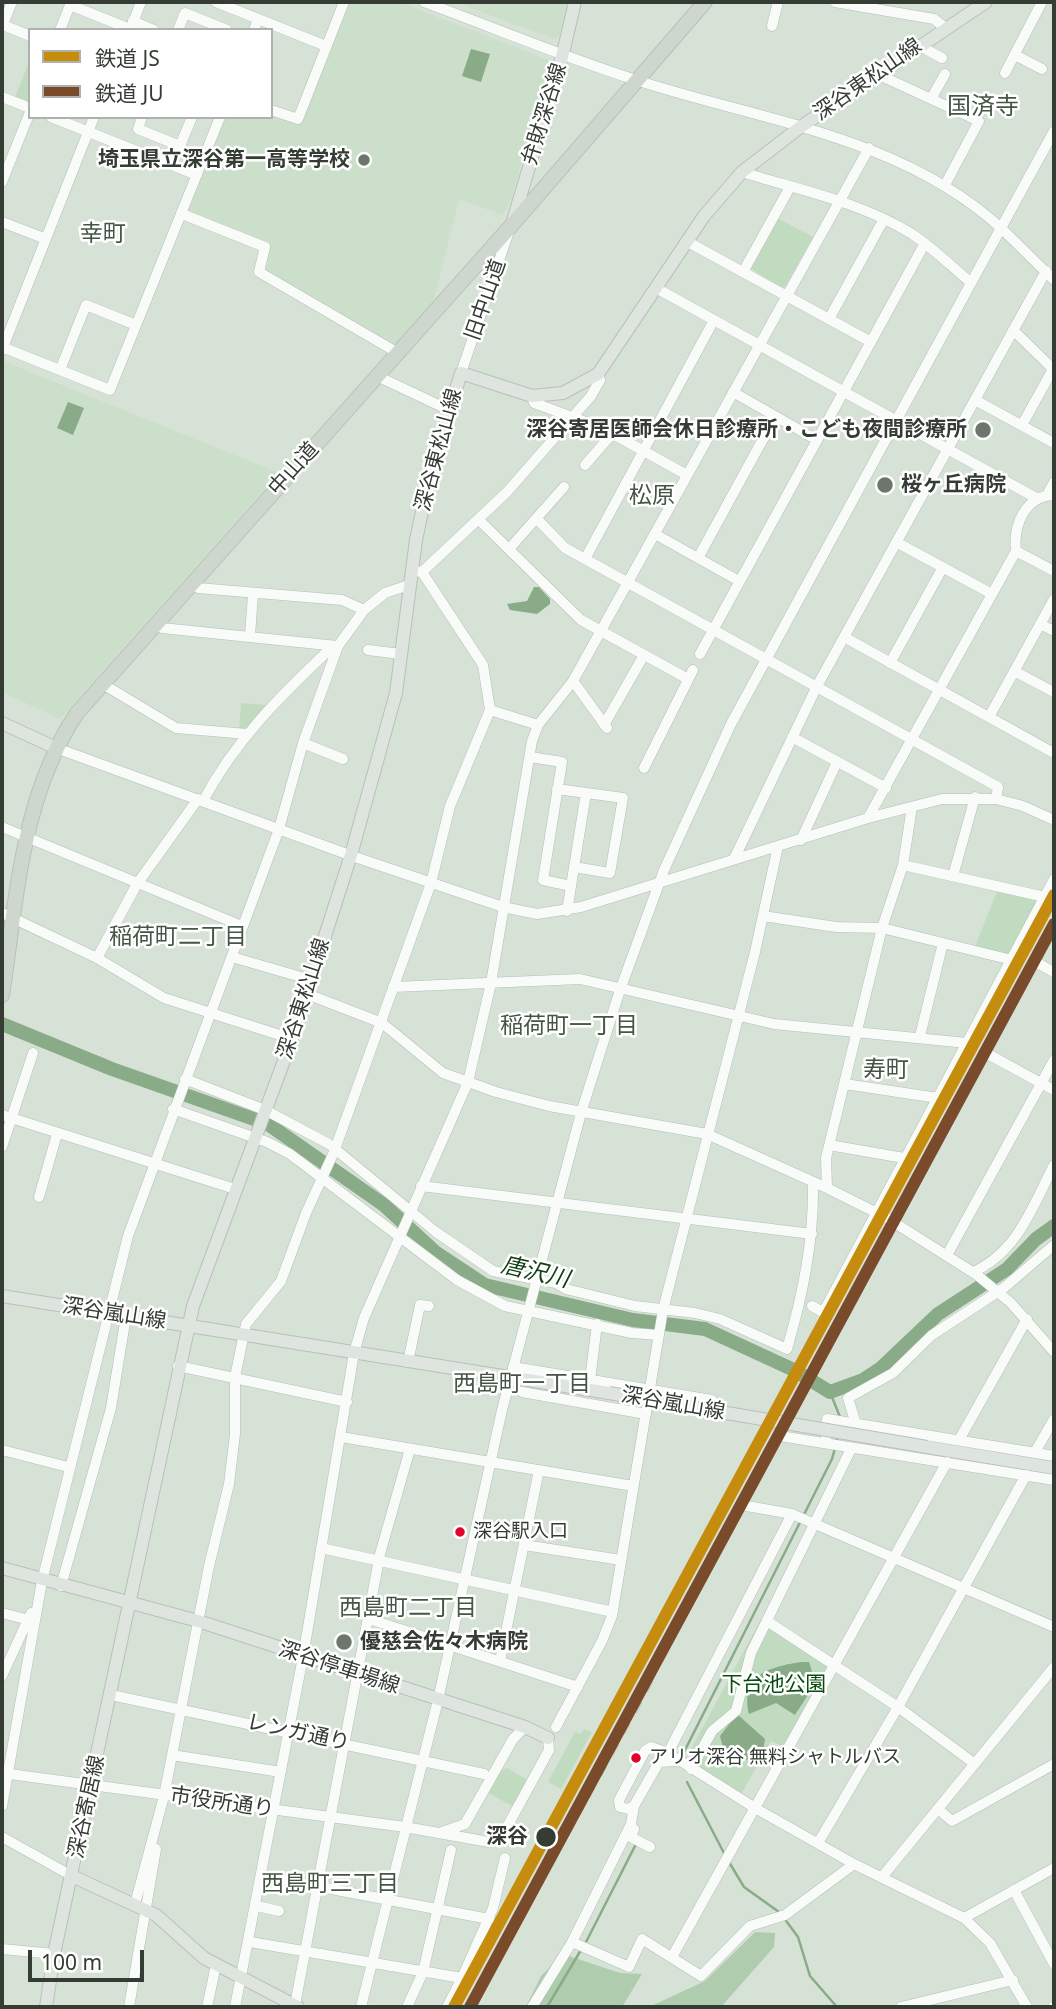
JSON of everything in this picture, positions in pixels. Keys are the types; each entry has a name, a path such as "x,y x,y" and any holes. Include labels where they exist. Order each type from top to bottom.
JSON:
{"highway":[{"name":"中山道","path":"2,995 8,916 26,837 38,792 56,748 77,713 101,682 511,226 705,2"}],"main road":[{"name":"弁財深谷線","path":"511,226 563,53 575,2"},
{"name":"深谷東松山線","path":"256,1136 292,1039 351,855 396,693 409,585 417,571 430,474 461,373 532,396 563,393 598,373 687,241 741,172 944,27 986,2"},
{"path":"2,723 56,748"},
{"path":"2,1568 128,1605 188,1326 201,1279 256,1136"},
{"name":"深谷嵐山線","path":"2,1296 408,1362 512,1373 609,1393 1054,1468"},
{"name":"深谷停車場線","path":"128,1605 198,1621 498,1719 552,1733"},
{"name":"深谷寄居線","path":"128,1605 93,1785 72,1876 141,1907 216,1965 243,1976 296,2006"},
{"path":"46,2007 54,1954 72,1876"}],"street":[{"path":"12,2 2,26 28,35"},
{"path":"61,28 70,5 131,27 141,2"},
{"path":"219,2 326,46"},
{"path":"273,111 298,119 344,2"},
{"path":"424,2 638,81 869,148 904,162 945,185 1001,228 1054,280"},
{"path":"772,26 778,2"},
{"path":"835,2 934,19 944,27"},
{"path":"1005,73 1042,2"},
{"path":"179,28 184,13 222,28"},
{"path":"255,28 258,19"},
{"path":"918,46 942,58"},
{"path":"1015,55 1042,69"},
{"path":"877,74 979,121 945,185"},
{"path":"931,99 945,74"},
{"path":"2,97 28,109"},
{"path":"2,182 28,115"},
{"path":"56,119 197,175"},
{"path":"93,119 2,348 110,390 219,119"},
{"path":"141,119 138,129 180,146 191,119"},
{"path":"361,2007 438,1700 489,1462 556,1203 620,990 660,881 699,790 764,658 1054,131"},
{"path":"236,2007 303,1657 354,1353 364,1318 468,1082 491,983 530,757 538,725 573,681 869,148"},
{"path":"741,172 839,201 884,219 925,243 970,282"},
{"path":"743,272 790,187"},
{"path":"182,214 265,247 259,272 398,353"},
{"path":"829,319 884,219"},
{"path":"2,222 47,239"},
{"name":"旧中山道","path":"461,373 511,226"},
{"path":"687,241 871,342"},
{"path":"700,654 925,243"},
{"path":"734,859 817,686 1046,271"},
{"path":"656,288 947,449 1046,496"},
{"path":"60,370 86,305 136,325"},
{"path":"585,559 714,320"},
{"path":"1013,330 1054,370 1022,425"},
{"path":"129,2007 141,1907 198,1621 229,1484 235,1434 235,1377 243,1335 249,1318 275,1291 286,1271 306,1213 334,1151 431,883 450,806 490,710 483,665 417,571 479,520 572,418 596,388 600,380 598,373"},
{"path":"377,376 449,410"},
{"path":"733,392 817,440"},
{"path":"532,396 534,403 612,434 687,475"},
{"path":"975,400 1054,443"},
{"path":"698,558 775,417"},
{"path":"585,465 612,434"},
{"path":"868,818 1016,551 1016,531 1020,518 1026,509 1046,496 1054,482"},
{"path":"509,549 564,487"},
{"path":"537,519 565,548 998,787 996,799"},
{"path":"479,520 581,620 644,655 690,674 644,768"},
{"path":"655,534 739,581"},
{"path":"896,542 992,594"},
{"path":"1016,551 1054,571"},
{"path":"890,663 943,568"},
{"path":"192,582 198,588 342,600 364,610"},
{"path":"2,1806 5,1773 42,1581 116,1274 174,1108 212,1013 279,829 303,743 338,646 364,610 385,593 409,585"},
{"path":"250,636 253,594"},
{"path":"989,717 1054,599"},
{"path":"156,623 162,628 338,646"},
{"path":"1040,624 1054,631"},
{"path":"844,638 1054,754"},
{"path":"97,958 137,884 247,734 296,681 329,650 338,646"},
{"path":"368,650 401,654"},
{"path":"573,681 605,726 644,655"},
{"path":"1014,671 1054,692"},
{"path":"101,682 176,728 247,734"},
{"path":"490,710 538,725"},
{"path":"792,737 886,788"},
{"path":"303,743 343,759"},
{"path":"56,748 503,908 537,914 567,911 868,818 942,799 996,799 1023,806 1054,820"},
{"path":"530,757 562,762 542,880 571,886"},
{"path":"800,840 837,762"},
{"path":"557,789 623,799 610,873 574,867"},
{"path":"567,911 586,793"},
{"path":"953,876 975,797"},
{"path":"827,1188 826,1158 882,928 903,865 912,807"},
{"path":"2,827 242,926"},
{"path":"472,1815 471,1830 480,1842 495,1841 502,1836 549,1750 552,1733 606,1634 663,1311 763,916 778,846"},
{"path":"903,865 1045,897"},
{"path":"813,1306 823,1312 825,1309 1054,879"},
{"path":"8,916 97,958 164,998 292,1039"},
{"path":"763,916 836,927 882,928 1012,960"},
{"path":"839,1324 1054,925"},
{"path":"920,1037 943,943"},
{"path":"232,957 311,980"},
{"path":"1034,961 1054,972"},
{"path":"393,987 580,979 789,1027 967,1043"},
{"path":"307,994 382,1023 443,1073 581,1113 706,1134 827,1188 894,1222 975,1274 1027,1319 1054,1352"},
{"path":"984,1052 1054,1090"},
{"path":"2,1147 6,1118 33,1053"},
{"path":"947,1255 1054,1060"},
{"path":"185,1081 306,1130 476,1262 500,1273 635,1306 720,1319 788,1349 801,1300 812,1234 813,1182"},
{"path":"845,1084 938,1098"},
{"path":"174,1108 256,1136 290,1154 471,1289 528,1311 597,1324 632,1334 659,1334"},
{"path":"6,1118 235,1189"},
{"path":"40,1197 57,1134"},
{"path":"829,1145 904,1158"},
{"path":"975,1274 1013,1240 1028,1220 1054,1165"},
{"path":"421,1186 812,1234"},
{"path":"856,1424 848,1398 893,1373 932,1335 995,1289 1005,1287 1054,1245"},
{"path":"408,1362 420,1305 429,1306"},
{"path":"61,1586 111,1408 126,1316"},
{"path":"959,1440 1027,1319"},
{"path":"590,1380 597,1324"},
{"path":"178,1366 346,1402"},
{"path":"512,1373 590,1380 712,1400"},
{"path":"522,1392 646,1413"},
{"path":"825,1444 827,1419 1054,1456"},
{"path":"1035,1452 1054,1419"},
{"path":"906,1458 916,1434"},
{"path":"780,1436 1054,1480"},
{"path":"341,1437 633,1486"},
{"path":"296,2006 380,1560 410,1449"},
{"path":"691,1769 712,1731 736,1711 749,1667 748,1659 812,1523 851,1449"},
{"path":"2,1450 68,1467"},
{"path":"672,1957 947,1462"},
{"path":"500,1661 540,1470"},
{"path":"818,1843 898,1707 1026,1475"},
{"path":"747,1506 793,1514 1054,1627"},
{"path":"532,2007 573,1942 626,1832 634,1806 657,1763 671,1757 793,1514"},
{"path":"524,1545 621,1560"},
{"path":"321,1548 612,1612"},
{"path":"2,1676 29,1620 42,1581"},
{"path":"2,1613 29,1620"},
{"path":"369,1619 578,1687"},
{"path":"767,1621 898,1707 975,1764"},
{"path":"882,1877 1054,1667"},
{"name":"レンガ通り","path":"111,1695 484,1774"},
{"path":"498,1719 508,1728 513,1739"},
{"path":"442,1833 461,1827 472,1815 513,1739 525,1727"},
{"path":"647,1749 655,1748 854,1864 964,1918 990,1943 1013,1980 1025,2002 1013,2007"},
{"path":"647,1749 657,1763"},
{"path":"647,1749 619,1800 628,1836 635,1829 631,1837 650,1847"},
{"path":"172,1755 281,1772"},
{"path":"937,1809 952,1821 1054,1764"},
{"name":"市役所通り","path":"5,1773 404,1827 480,1842"},
{"path":"622,1808 634,1806"},
{"path":"2,1837 72,1876"},
{"path":"407,2007 423,1972 450,1850"},
{"path":"447,2007 489,1919 505,1858"},
{"path":"573,1942 590,1952 629,1967 642,1939 701,1976 750,1926 785,1915 854,1864"},
{"path":"964,1918 1054,1868"},
{"path":"263,1876 489,1919"},
{"path":"1014,1890 1054,1964"},
{"path":"257,1906 279,1911"},
{"path":"250,1942 462,1978"},
{"path":"2,1949 54,1954"},
{"path":"207,2007 216,1965"},
{"path":"901,2007 1013,1980"}],"shaded area":[{"name":"埼玉県立深谷第一高等学校","path":"348,2 399,2 551,61 512,197 503,215 459,199 433,303 394,346 267,274 263,268 269,245 187,210 223,119 273,119 273,114 300,124"},
{"path":"455,2 568,2 560,36 554,39"},
{"path":"471,49 490,54 481,82 462,76"},
{"path":"3,361 279,473 60,719 2,692"},
{"path":"68,402 84,408 73,435 57,428"},
{"path":"534,587 539,587 550,599 550,604 537,614 510,610 507,604 527,601"},
{"path":"809,1662 812,1684 795,1715 776,1703 749,1714 747,1700 753,1681 769,1670"},
{"path":"737,1714 765,1739 762,1757 753,1762 724,1752 720,1736"},
{"path":"755,1932 775,1933 774,1947 721,2007 649,2007 705,1981"},
{"path":"563,1954 620,1973 642,1974 622,2007 526,2007 541,1976"}],"green space":[{"path":"28,65 28,102 15,97"},
{"path":"777,218 813,237 785,287 781,288 750,268"},
{"path":"241,703 265,705 266,708 248,731 239,731"},
{"path":"998,889 1042,899 1011,957 974,949"},
{"name":"下台池公園","path":"761,1619 835,1667 788,1749 771,1741 739,1798 691,1769 689,1753"},
{"path":"584,1729 592,1732 561,1789 548,1782 575,1732 581,1734"},
{"path":"507,1768 529,1781 512,1806 488,1793 500,1771"}],"waterway":[{"name":"唐沢川","path":"2,1024 112,1069 268,1124 384,1205 435,1252 485,1285 633,1320 705,1329 794,1370 830,1392 863,1380 881,1368 938,1314 1007,1269 1036,1239 1054,1226"},
{"path":"830,1392 840,1417"},
{"path":"683,1754 832,1459 838,1437"},
{"path":"687,1782 725,1855"},
{"path":"585,1944 636,1844"},
{"path":"729,1862 744,1887 779,1912"},
{"path":"784,1918 798,1937 810,1976 837,2007"},
{"path":"547,2007 581,1950"}],"railway":[{"path":"473,2007 648,1690 703,1564"}],"rail line":[{"name":"JS","path":"454,2007 1054,895"},
{"name":"JU","path":"470,2007 1054,924"}],"place":[{"name":"埼玉県立深谷第一高等学校","path":"364,160"},
{"name":"深谷寄居医師会休日診療所・こども夜間診療所","path":"983,430"},
{"name":"桜ヶ丘病院","path":"885,485"},
{"name":"深谷駅入口","path":"460,1532"},
{"name":"優慈会佐々木病院","path":"344,1642"},
{"name":"アリオ深谷 無料シャトルバス","path":"636,1758"},
{"name":"深谷","path":"546,1837"}],"district":[{"name":"国済寺","path":"983,107"},
{"name":"幸町","path":"103,234"},
{"name":"松原","path":"652,496"},
{"name":"稲荷町二丁目","path":"178,937"},
{"name":"稲荷町一丁目","path":"569,1026"},
{"name":"寿町","path":"886,1070"},
{"name":"西島町一丁目","path":"522,1384"},
{"name":"西島町二丁目","path":"408,1608"},
{"name":"西島町三丁目","path":"330,1884"}]}
